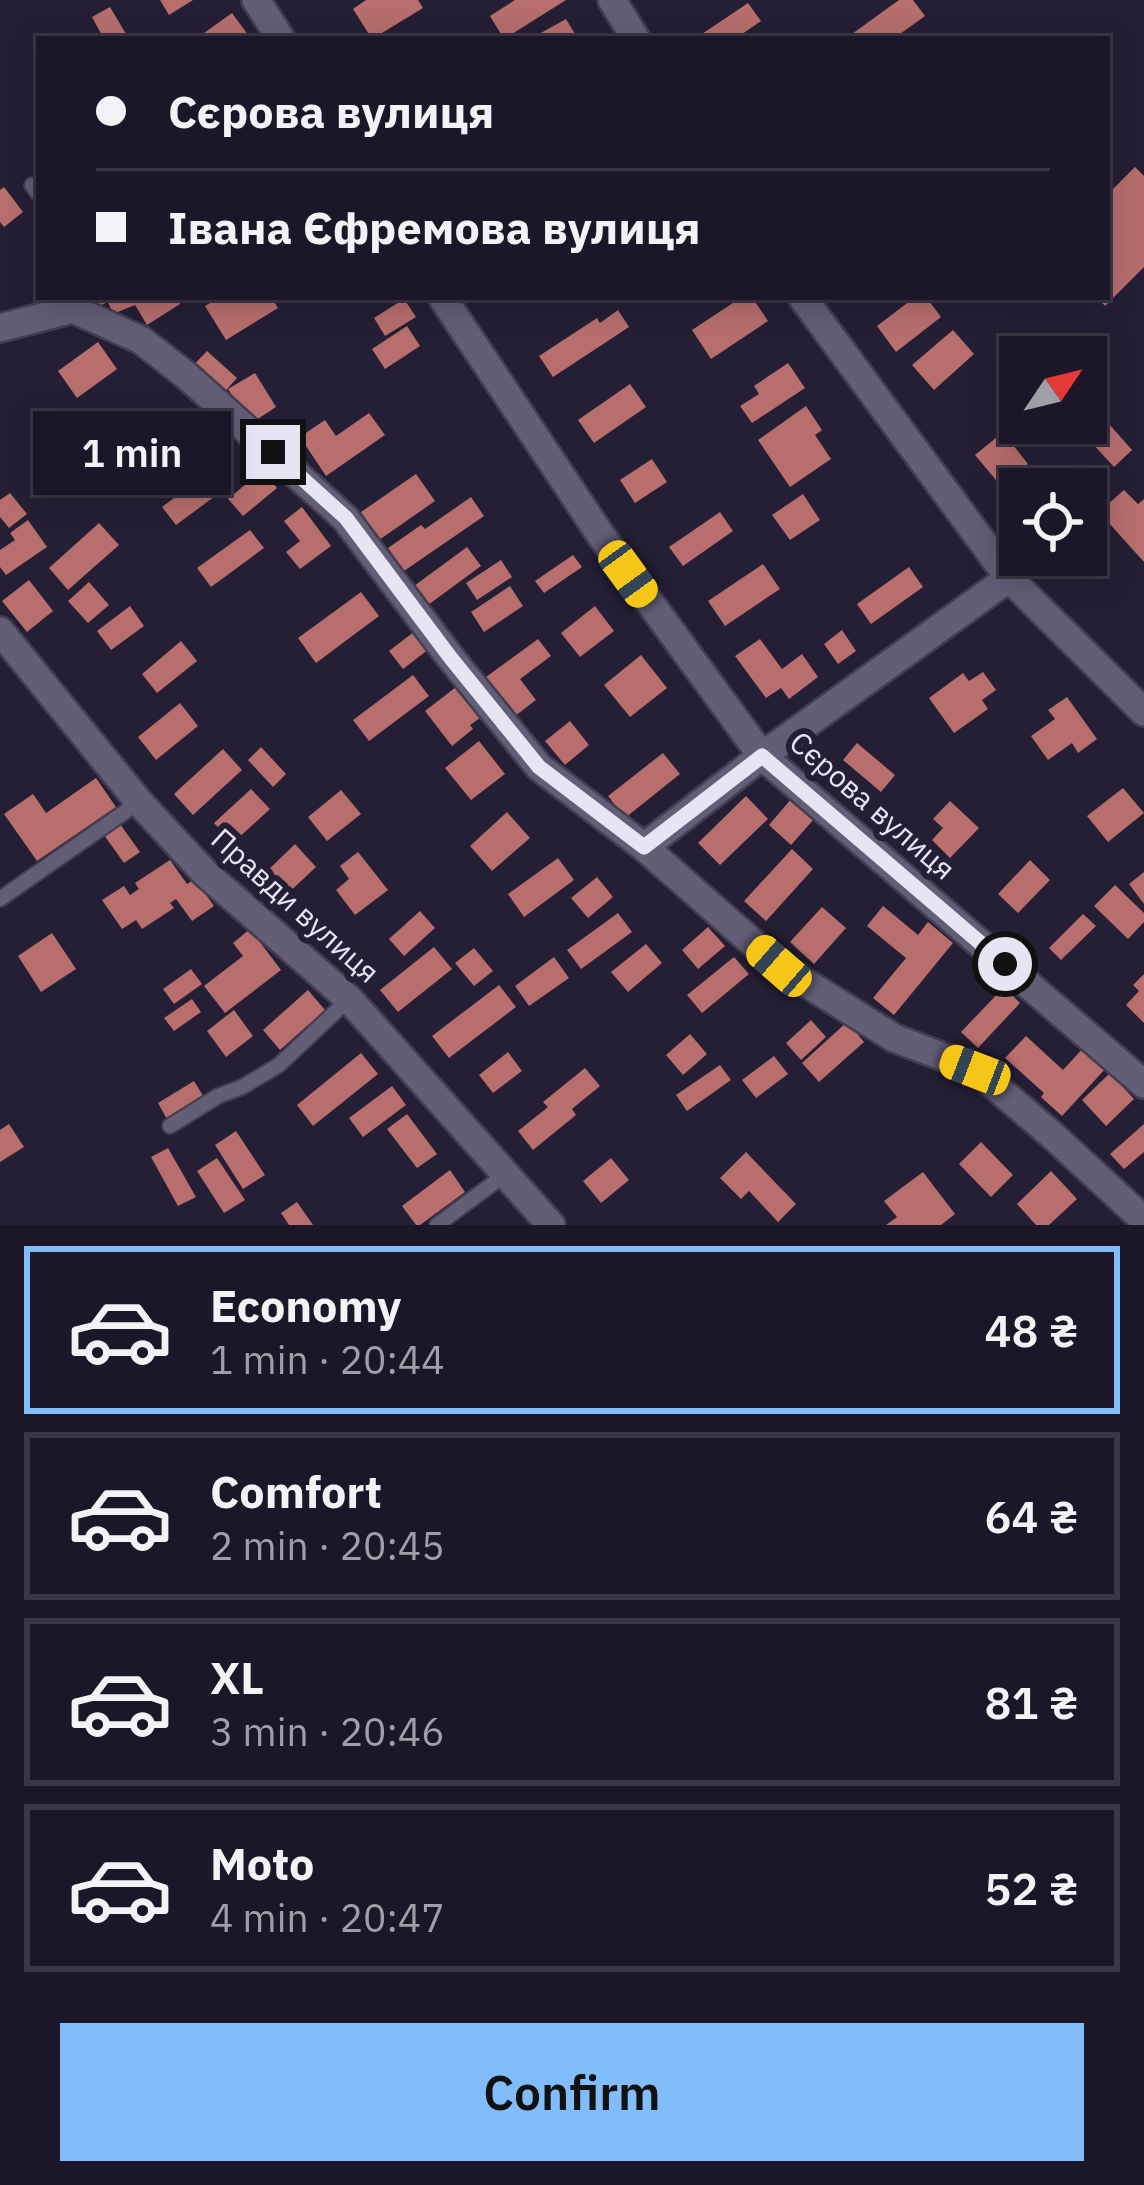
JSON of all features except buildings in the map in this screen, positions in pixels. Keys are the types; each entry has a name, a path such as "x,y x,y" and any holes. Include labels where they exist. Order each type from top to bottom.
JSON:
{"street":[{"path":"256,0 279,36"},
{"path":"612,0 634,36"},
{"name":"Сєрова вулиця","path":"444,300 602,537 762,756 1144,1084"},
{"path":"804,300 1009,578 1144,712"},
{"path":"0,328 75,303 141,340 346,518 539,767 644,847 779,966 894,1038 975,1070 1144,1220"},
{"path":"644,847 1009,578"},
{"name":"Правди вулиця","path":"5,647 205,873 349,999 551,1225"}],"lane":[{"path":"0,899 139,802"},
{"path":"170,1126 279,1065 349,999"},
{"path":"437,1225 507,1174"}],"route":[{"path":"273,452 346,518 539,767 644,847 762,756 1005,964"}]}
